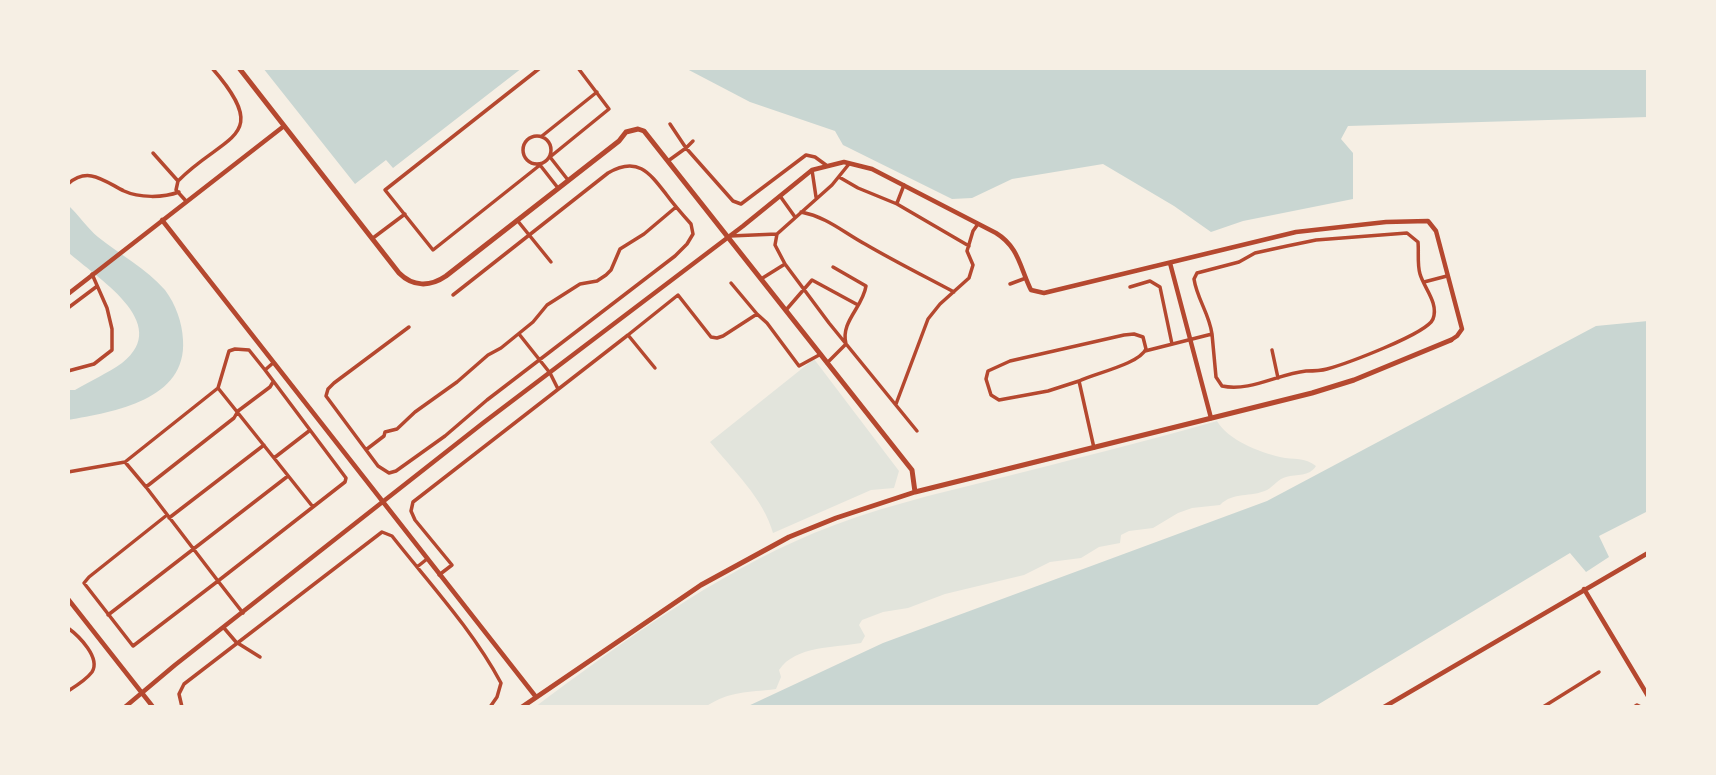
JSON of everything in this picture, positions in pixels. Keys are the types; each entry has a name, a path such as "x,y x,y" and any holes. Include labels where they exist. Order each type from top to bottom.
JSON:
{"main road":[{"path":"239,68 372,239 405,279 415,284 432,284 446,276 633,129 639,128 648,135 729,236 912,470 915,492"},
{"path":"522,707 667,608 731,568 789,537 873,504 915,492 1334,387 1451,340"}],"street":[{"path":"186,201 175,186 178,181 231,138 241,126 242,112 238,102 212,68"},
{"path":"540,68 385,190 433,250 609,109 578,68"},
{"path":"558,188 540,165 528,162 521,149 527,141 538,135 542,136 597,92"},
{"path":"670,124 686,148 733,201 741,204 806,155 815,157 826,165"},
{"path":"68,293 284,126"},
{"path":"542,136 550,147 551,157 568,180"},
{"path":"668,161 693,141"},
{"path":"153,153 178,181"},
{"path":"729,236 777,233 839,177 849,162"},
{"path":"125,707 812,170 826,165 849,162 872,169 1009,242 1031,290 1044,293 1296,232 1422,219 1432,223 1434,227 1462,329 1451,340"},
{"path":"410,327 328,389 326,396 384,471 389,473 396,471 445,436 687,244 693,234 691,225 650,173 638,167 623,166 608,173 453,295"},
{"path":"812,170 816,197"},
{"path":"68,184 77,177 91,174 124,191 141,196 170,196 178,192"},
{"path":"839,177 897,204 969,246"},
{"path":"897,204 904,186"},
{"path":"780,196 796,217"},
{"path":"367,449 384,436 385,432 393,432 415,411 519,334 547,305 580,284 597,281 606,275 620,249 644,234 676,206"},
{"path":"801,212 830,221 869,247 954,292"},
{"path":"372,239 405,214"},
{"path":"162,220 536,697"},
{"path":"517,220 551,262"},
{"path":"895,405 928,319 969,278 973,265 967,251 978,224"},
{"path":"777,233 775,245 778,255 916,431"},
{"path":"1407,233 1418,242 1419,266 1424,282 1434,307 1434,318 1429,325 1394,344 1329,369 1240,388 1222,386 1216,377 1212,334 1207,312 1196,295 1194,279 1197,273 1239,262 1255,253 1287,246 1362,235 1407,233"},
{"path":"761,279 785,264"},
{"path":"1170,264 1211,418"},
{"path":"833,267 866,286 844,330 846,344"},
{"path":"68,371 94,364 112,351 112,329 107,308 92,274"},
{"path":"1424,282 1447,276"},
{"path":"1010,284 1026,278"},
{"path":"786,310 812,280 858,305"},
{"path":"1130,287 1150,281 1160,287 1172,344"},
{"path":"731,284 767,323 799,366 821,354"},
{"path":"68,308 96,287"},
{"path":"439,575 452,565 415,520 411,511 413,502 678,295 711,337 717,338 757,314"},
{"path":"519,334 550,373 558,389"},
{"path":"1145,351 1143,337 1124,335 1010,361 988,371 986,379 991,395 999,400 1048,391 1136,361 1145,351 1212,334"},
{"path":"628,335 655,368"},
{"path":"1180,342 1181,349"},
{"path":"827,363 846,344"},
{"path":"68,472 125,462 218,388 229,351 235,349 249,350 346,478 345,482 133,646 84,583 264,445"},
{"path":"1272,350 1278,378"},
{"path":"265,370 273,363"},
{"path":"1079,381 1094,448"},
{"path":"146,487 234,418 238,411 273,382"},
{"path":"218,388 313,507"},
{"path":"274,458 309,430"},
{"path":"125,462 243,613"},
{"path":"108,614 288,476"},
{"path":"182,707 179,694 184,684 382,532 392,536 473,639 501,683 498,697 490,707"},
{"path":"1384,707 1648,553"},
{"path":"416,567 427,559"},
{"path":"1584,589 1648,696"},
{"path":"68,600 153,707"},
{"path":"68,628 78,636 95,665 92,672 68,691"},
{"path":"224,628 236,642 260,657"},
{"path":"1543,707 1599,672"},
{"path":"1634,707 1641,707"}],"shaded area":[{"path":"263,68 522,68 393,168 386,160 355,184"},
{"path":"685,68 1648,68 1648,117 1348,126 1341,139 1353,153 1353,199 1243,221 1211,232 1174,206 1103,164 1012,179 972,198 952,199 843,145 835,131 750,102"},
{"path":"68,205 90,230 141,268 165,290 178,314 183,340 181,360 173,377 160,390 126,407 68,420 68,390 75,390 122,363 136,348 139,332 135,317 125,302 68,252"},
{"path":"1648,321 1648,511 1599,536 1609,557 1586,572 1570,553 1314,707 746,707 883,643 1267,501 1596,326"},
{"path":"814,359 899,471 894,488 871,490 773,533 755,496 710,442"},
{"path":"1217,421 1229,434 1254,448 1280,457 1303,460 1316,466 1306,474 1283,478 1267,490 1237,496 1220,505 1192,508 1153,528 1129,531 1121,535 1120,543 1099,547 1081,558 1050,562 1024,575 945,594 908,608 883,612 862,620 859,625 865,636 861,643 817,649 795,656 779,670 781,677 776,689 731,695 705,707 535,707 635,634 705,589 814,533 904,503"}]}
